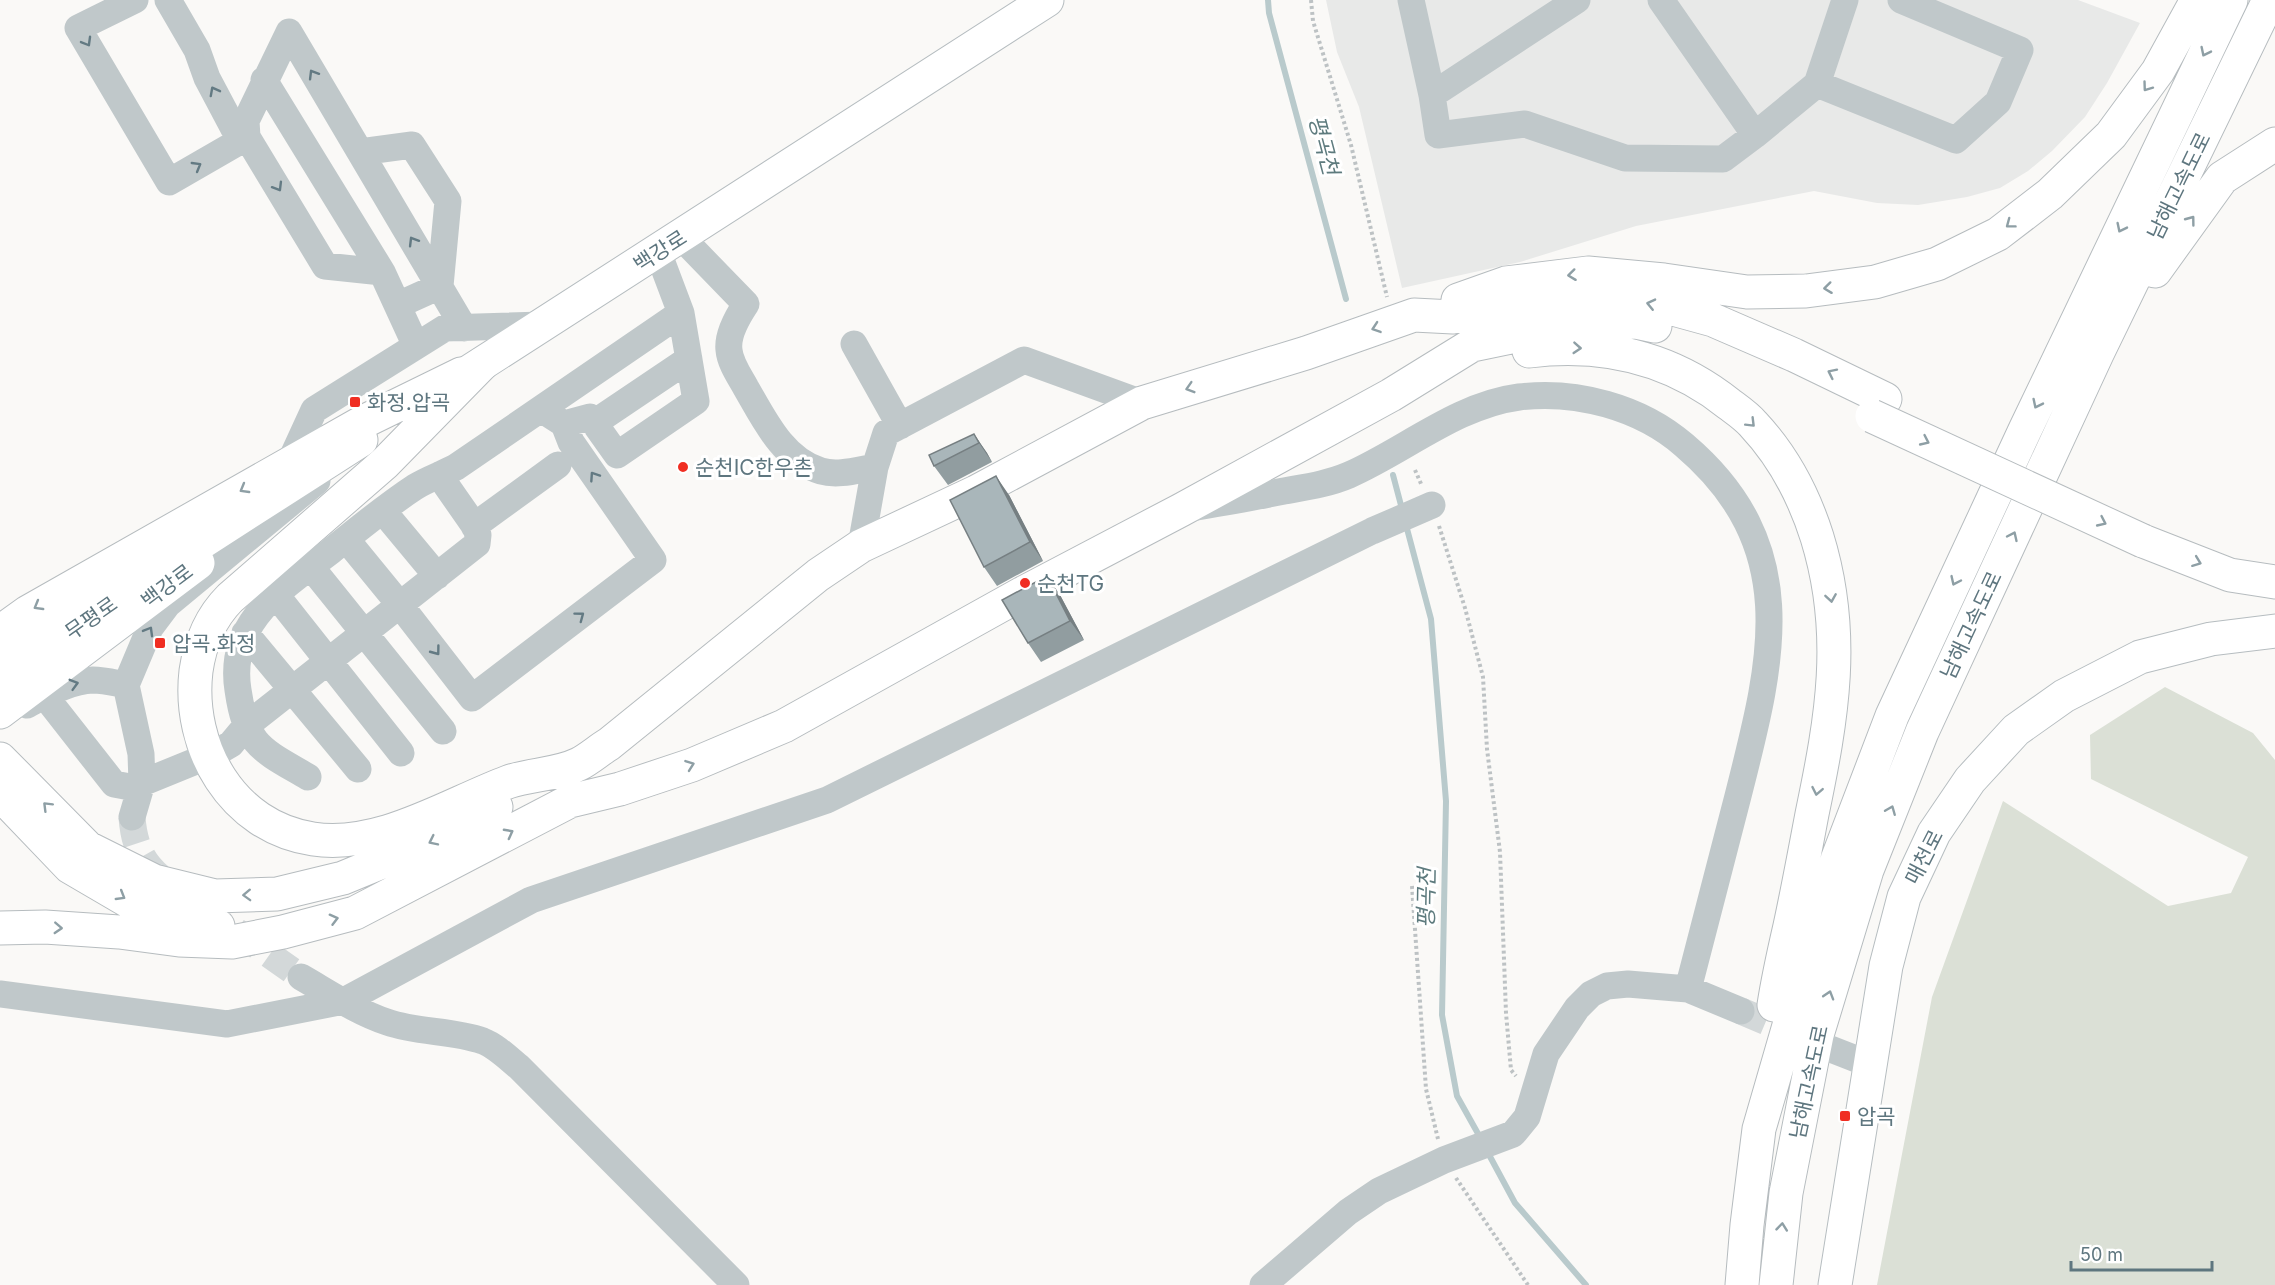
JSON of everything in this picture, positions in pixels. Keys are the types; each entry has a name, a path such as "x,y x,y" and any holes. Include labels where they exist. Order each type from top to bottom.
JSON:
{"main road":[{"name":"백강로","path":"0,657 84,602 182,555 1047,0"},
{"path":"0,759 79,857 164,884 215,896 277,894 343,878 428,843 578,765 609,744 818,575 861,546 976,492 1142,402 1306,353 1506,284 1588,273 1664,279 1747,292 1806,291 1875,282 1937,264 1998,234 2050,194 2111,135 2158,71 2197,0"},
{"name":"남해고속도로","path":"1742,1285 1758,1129 1837,860 1892,716 2025,430 2231,0"},
{"name":"남해고속도로","path":"1776,1285 1786,1193 1817,1035 1867,870 1922,732 2097,354 2269,0"},
{"path":"2097,354 2222,178 2275,144"},
{"path":"1414,315 1453,317 1570,298 1644,301 1713,320 1794,355 1878,407"},
{"path":"0,927 45,927 119,932 179,940 232,942 355,914 570,801 620,789 692,765 784,726 1023,593 1391,395 1472,345 1575,324 1636,322 1696,336 1783,374 1878,407 2148,531 2230,575 2275,582"},
{"path":"1436,367 1504,354 1559,347 1618,351 1668,366 1713,392 1753,423 1783,462 1809,511 1825,564 1833,615 1834,674 1828,730 1776,993 1758,1129"},
{"path":"0,632 28,612 363,422 482,364"},
{"path":"482,364 384,463 220,608 203,639 195,682 195,710 204,749 227,790 249,812 272,826 311,839 330,841 350,840 384,833 510,781 578,765"},
{"name":"백강로","path":"0,712 195,566 271,498"},
{"path":"2148,531 2234,554 2275,560"},
{"name":"무평로","path":"0,681 182,555"},
{"name":"매천로","path":"1835,1285 1886,966 1904,897 1940,825 1970,780 2016,730 2064,696 2140,657 2211,639 2275,631"},
{"path":"0,794 135,905 205,924 283,932"}],"street":[{"path":"135,0 78,28 169,182 247,137"},
{"path":"168,0 197,50 207,78 234,129 247,137 325,266 382,272"},
{"path":"1411,0 1432,95 1438,135 1525,124 1626,158 1723,159 1817,84 1845,0"},
{"path":"1432,95 1577,0"},
{"path":"1661,0 1755,135"},
{"path":"1817,84 1956,140 1998,102 2020,50 1901,0"},
{"path":"247,137 246,121 289,32 464,328"},
{"path":"264,80 382,272 416,346"},
{"path":"360,152 412,145 448,201 440,286"},
{"path":"564,424 590,417 617,455 696,401 670,244"},
{"path":"670,244 746,304 731,334 729,350 734,366 768,427 785,448 805,464 821,471 838,474 875,466"},
{"path":"398,305 440,286"},
{"path":"308,777 256,744 246,726 235,672 239,646 252,621 276,595 416,486 456,467 681,313"},
{"path":"271,498 291,463 314,410 445,328 543,325"},
{"path":"854,344 900,426"},
{"path":"594,423 689,359"},
{"path":"861,546 875,466 886,433 1024,360 1142,402"},
{"path":"1181,510 1322,484 1348,476 1456,418 1499,401 1535,396 1568,397 1628,411 1674,436 1707,466 1725,486 1745,516 1758,549 1768,588 1770,639 1761,706 1688,989"},
{"path":"346,539 472,698 653,560 571,442 564,424 541,409"},
{"path":"132,817 142,783 141,754 126,685 150,628 168,604 314,486 338,454"},
{"path":"474,526 558,465"},
{"path":"52,705 114,784 130,787 142,783 231,744 246,726 477,544 478,536 474,526 439,476"},
{"path":"0,994 227,1024 344,1001 531,900 827,800 1372,531 1432,505"},
{"path":"383,511 437,576"},
{"path":"311,567 443,730"},
{"path":"276,595 401,753"},
{"path":"245,633 358,769"},
{"path":"0,712 21,708 54,690 77,682 94,680 126,685"},
{"path":"301,977 386,1022 423,1031 457,1034 485,1042 520,1068 736,1285"},
{"path":"1263,1285 1348,1212 1379,1191 1513,1134 1527,1117 1546,1054 1577,1008 1591,994 1607,986 1628,984 1688,989 1741,1011"},
{"path":"1828,1048 1869,1064"}],"path":[{"path":"1311,0 1313,21 1352,145 1387,297"},
{"path":"1415,470 1432,505 1465,608 1483,677 1487,749 1500,852 1506,1012 1512,1070 1532,1097"},
{"path":"1412,886 1426,1089 1450,1159 1528,1285"}],"shaded area":[{"path":"1326,0 2078,0 2140,23 2107,83 2085,117 2052,151 2028,171 2000,188 1967,197 1918,205 1877,203 1814,191 1636,226 1520,262 1402,288 1359,107 1337,52"},
{"path":"2165,687 2253,733 2275,760 2275,1285 1877,1285 1932,997 2003,801 2168,906 2231,893 2248,857 2091,779 2090,735"}],"building":[{"path":"974,434 979,443 934,466 929,455"},
{"path":"996,476 1030,542 984,567 950,500"},
{"path":"1047,576 1070,621 1028,643 1002,600"}],"waterway":[{"name":"평곡천","path":"1268,0 1269,13 1346,299"},
{"name":"평곡천","path":"1393,475 1402,509"},
{"name":"평곡천","path":"1406,525 1431,619 1446,801 1442,1015 1457,1096 1481,1139"},
{"name":"평곡천","path":"1487,1151 1515,1203 1586,1285"}],"tunnel":[{"path":"132,817 135,837 141,854 152,870 168,883"},
{"path":"236,931 301,977"},
{"path":"1741,1011 1807,1039"}],"place":[{"name":"화정.압곡","path":"355,402"},
{"name":"순천IC한우촌","path":"683,467"},
{"name":"순천TG","path":"1025,583"},
{"name":"압곡.화정","path":"160,643"},
{"name":"압곡","path":"1845,1116"}]}
